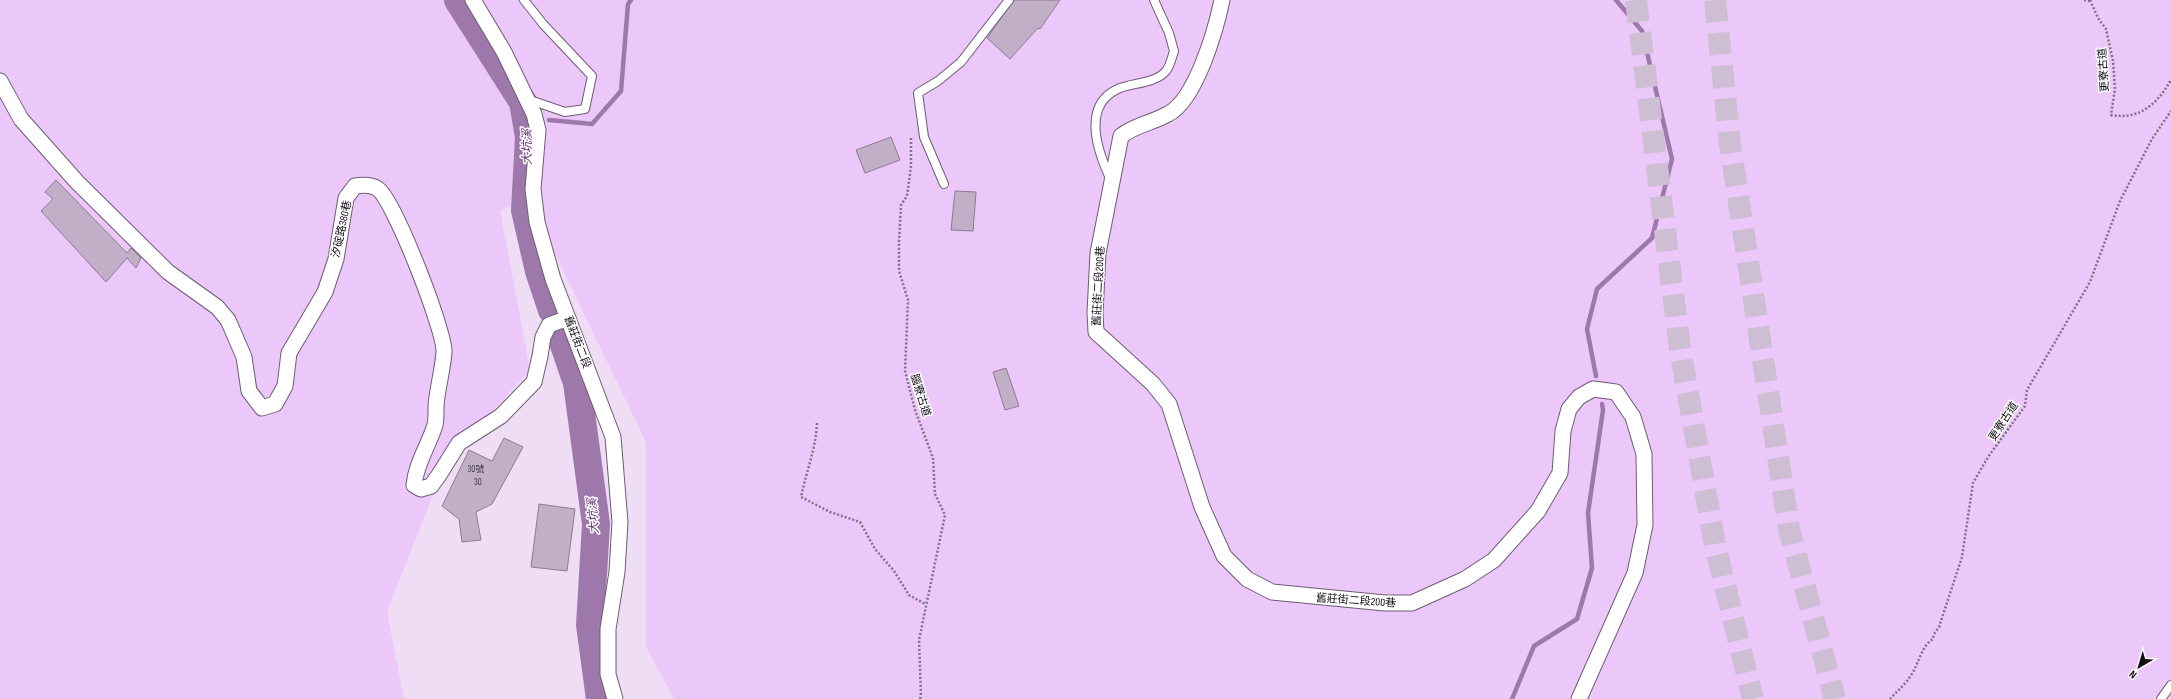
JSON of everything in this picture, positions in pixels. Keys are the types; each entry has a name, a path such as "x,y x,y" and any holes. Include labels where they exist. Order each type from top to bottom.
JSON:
{"street":[{"name":"舊莊街二段","path":"474,0 504,52 534,114 538,130 533,189 537,222 553,279 613,437 620,522 617,572 608,629 608,674 615,699"},
{"name":"舊莊街二段200巷","path":"1222,0 1214,36 1188,94 1170,114 1129,130 1121,136 1114,163 1112,183 1098,253 1095,313 1096,332 1153,384 1169,404 1202,507 1224,556 1247,579 1272,592 1385,603 1412,603 1465,579 1494,560 1538,511 1560,473 1563,430 1568,409 1579,397 1593,389 1616,392 1633,417 1644,454 1645,525 1635,573 1579,699"},
{"name":"汐碇路380巷","path":"0,81 20,119 77,182 168,272 217,307 228,320 244,357 249,391 262,408 275,404 285,386 289,353 325,292 336,259 344,220 346,198 355,186 366,185 379,189 390,208 412,254 441,330 444,351 436,398 436,423 420,459 415,478 414,485 421,489 431,486 439,476 459,443 501,416 534,382 540,356 542,337 549,325 568,318"}],"lane":[{"path":"524,0 543,24 592,76 585,109 564,112 526,98"},
{"path":"944,184 924,136 918,93 938,81 961,62 968,50 1009,0"},
{"path":"1112,183 1100,157 1095,133 1097,114 1106,97 1120,88 1143,83 1165,71 1174,51 1169,33 1154,0"},
{"path":"2161,699 2171,685"}],"path":[{"path":"2084,0 2090,1"},
{"name":"更寮古道","path":"2090,1 2098,18 2106,29 2110,46 2115,89 2110,110 2111,115 2125,118 2143,111 2161,97 2171,80"},
{"name":"更寮古道","path":"1890,699 1909,678 1921,658 1926,644 1933,639 1934,634 1939,627 1962,557 1973,483 1988,457 2025,406 2028,390 2090,282 2120,201 2152,138 2171,111"},
{"name":"腦寮古道","path":"910,132 911,166 907,196 901,205 899,242 899,271 908,300 905,371 915,410 933,458 935,494 945,515 925,604 919,640 920,699"},
{"path":"817,423 816,442 806,471 801,497 830,512 860,522 875,549 894,571 909,595 925,604"}],"shaded area":[{"path":"0,0 2171,0 2171,699 674,699 646,647 646,442 529,200 500,210 530,370 446,462 387,612 404,699 0,699"}],"building":[{"path":"1014,0 1060,0 1040,29 1038,28 1010,59 987,38"},
{"path":"891,137 900,160 865,173 856,150"},
{"path":"56,180 127,253 131,248 141,258 136,268 127,258 106,282 41,211 53,199 45,192"},
{"path":"955,191 976,192 973,231 951,230"},
{"path":"1006,368 1019,406 1005,410 993,372"},
{"path":"504,438 523,447 492,504 476,512 481,540 462,542 459,519 442,506 469,450 492,461"},
{"path":"539,504 575,509 567,571 531,567"}],"waterway":[{"name":"大坑溪","path":"458,0 523,102 529,137 525,210 539,271 552,310"},
{"path":"549,120 592,124 621,91 628,4 631,0"},
{"path":"1596,376 1587,329 1597,289 1652,238 1672,159 1642,31 1616,0"},
{"name":"大坑溪","path":"561,336 577,383 596,524 590,625 600,699"},
{"path":"1512,699 1534,646 1577,619 1592,568 1588,513 1603,410 1602,404"}],"tunnel":[{"path":"1636,0 1680,349 1715,545 1753,699"},
{"path":"1715,0 1730,144 1789,529 1835,699"}]}
